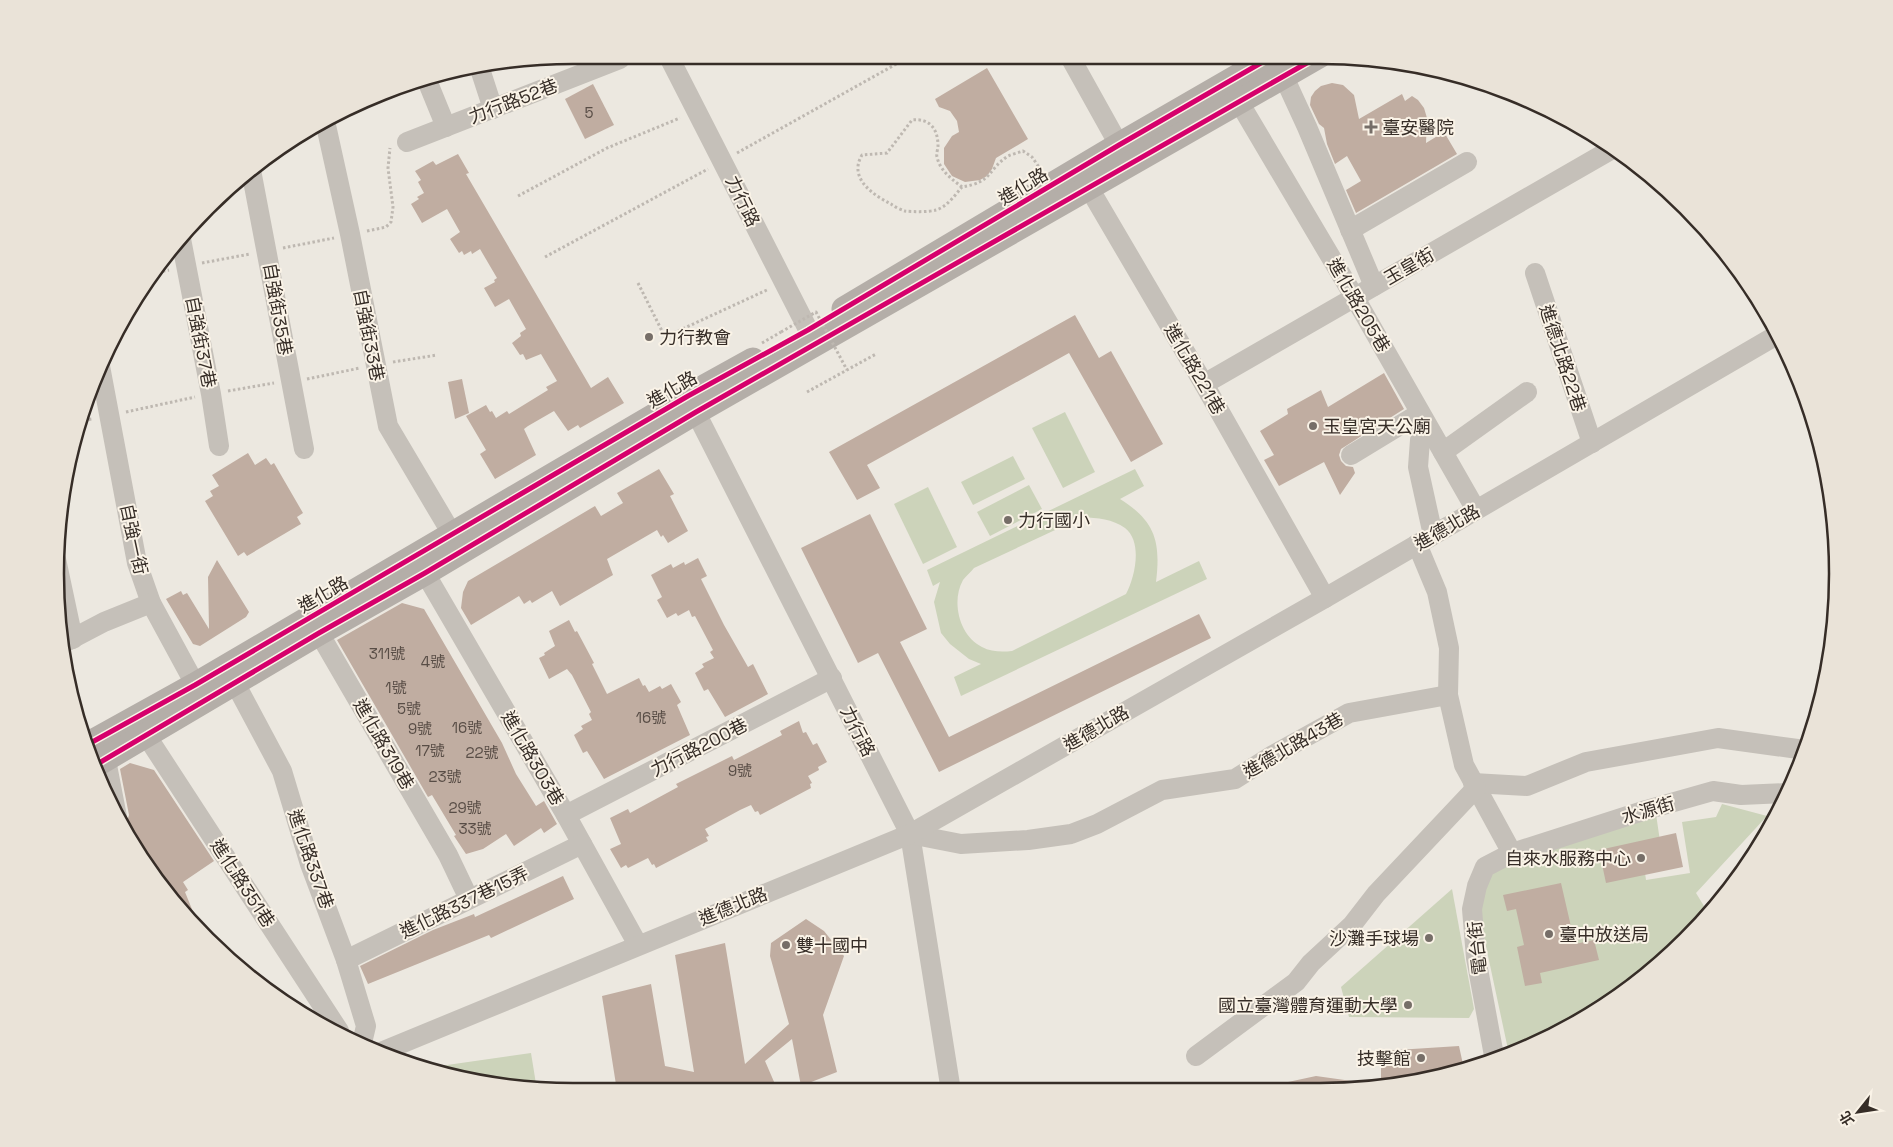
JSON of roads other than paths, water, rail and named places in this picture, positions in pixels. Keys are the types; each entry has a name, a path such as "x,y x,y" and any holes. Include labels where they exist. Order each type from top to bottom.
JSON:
{"main road":[{"name":"進化路","path":"95,748 200,693 452,534 1089,188 1239,102 1279,67"},
{"name":"進化路","path":"812,338 1052,185 1119,145 1279,67"},
{"name":"進化路","path":"95,749 146,736 200,693 235,683 425,573 692,404"}],"street":[{"name":"力行路52巷","path":"407,142 494,108 577,67 593,64"},
{"name":"力行路","path":"673,64 812,338"},
{"path":"1074,64 1119,145 1089,188"},
{"name":"進化路205巷","path":"1279,67 1374,286"},
{"path":"481,73 494,108"},
{"path":"429,85 446,127"},
{"name":"進化路205巷","path":"1239,102 1355,298 1476,510"},
{"name":"自強街33巷","path":"327,128 388,426 452,534"},
{"name":"玉皇街","path":"1204,384 1606,152"},
{"name":"進化路205巷","path":"1350,230 1467,162"},
{"name":"自強街35巷","path":"252,178 304,449"},
{"name":"進化路221巷","path":"1089,188 1204,384 1325,598"},
{"name":"自強街37巷","path":"183,245 212,394 219,446"},
{"name":"進德北路22巷","path":"1535,273 1592,444"},
{"name":"進德北路","path":"390,1048 910,834 1325,598 1772,338"},
{"name":"自強一街","path":"103,379 138,563 150,603 200,693"},
{"path":"1443,452 1527,392"},
{"name":"力行路","path":"692,404 910,834 950,1083"},
{"path":"1351,455 1423,417"},
{"path":"1423,417 1418,467 1425,540 1449,648 1448,695 1464,765 1512,852"},
{"name":"進化路303巷","path":"425,573 566,815 638,945"},
{"path":"68,641 104,622 150,603"},
{"name":"進化路319巷","path":"319,633 448,855 470,898"},
{"name":"力行路200巷","path":"566,815 832,678"},
{"name":"進化路337巷","path":"235,683 282,771 310,864 346,960 366,1026 363,1038"},
{"name":"進德北路43巷","path":"910,834 961,844 1028,840 1071,834 1097,824 1162,790 1235,779 1273,755 1349,713 1448,695"},
{"name":"進化路351巷","path":"146,736 334,1023"},
{"path":"1196,1056 1296,982 1311,964 1352,925 1376,894 1475,785 1527,786 1586,762 1718,738 1798,749"},
{"name":"水源街","path":"1512,852 1714,791 1741,795 1779,793"},
{"name":"進化路337巷15弄","path":"346,960 582,844"},
{"name":"電台街","path":"1494,1052 1476,958 1472,909 1477,886 1485,867 1512,852"}],"place":[{"name":"臺安醫院","path":"1371,127"},
{"name":"力行教會","path":"649,337"},
{"name":"玉皇宮天公廟","path":"1313,426"},
{"name":"力行國小","path":"1008,520"},
{"name":"自來水服務中心","path":"1641,858"},
{"name":"臺中放送局","path":"1549,934"},
{"name":"沙灘手球場","path":"1429,938"},
{"name":"雙十國中","path":"786,945"},
{"name":"國立臺灣體育運動大學","path":"1408,1005"},
{"name":"技擊館","path":"1421,1058"}]}
